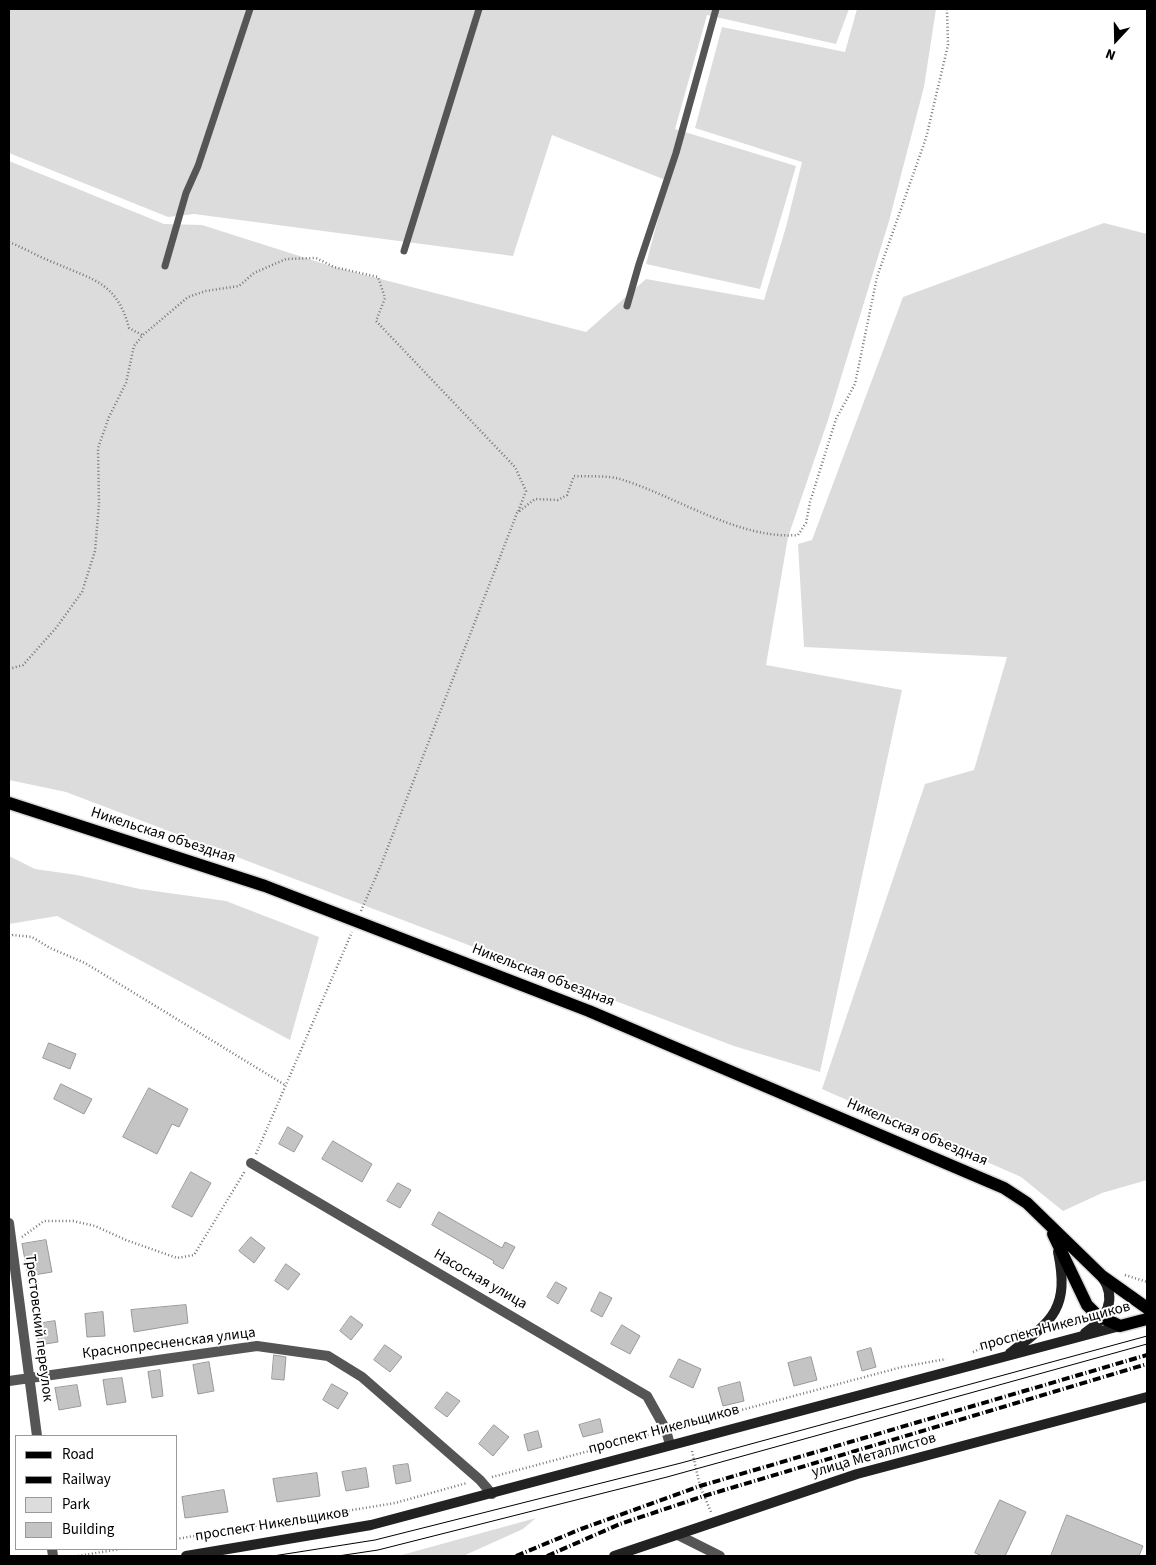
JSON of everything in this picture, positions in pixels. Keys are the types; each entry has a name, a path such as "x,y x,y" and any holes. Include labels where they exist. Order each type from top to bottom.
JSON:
{"main road":[{"name":"Никельская объездная","path":"9,803 265,886 590,1011 1004,1188 1027,1203 1047,1223"},
{"path":"1047,1223 1087,1305 1102,1318 1120,1326"},
{"path":"1047,1223 1102,1276 1147,1308"},
{"path":"1005,1357 1052,1318 1059,1303 1062,1286 1061,1266 1054,1235"},
{"path":"1078,1338 1102,1318 1109,1306 1110,1293 1102,1276"},
{"name":"проспект Никельщиков","path":"186,1556 372,1525 492,1494 670,1444 1147,1319"},
{"name":"улица Металлистов","path":"614,1556 857,1474 1147,1397"}],"street":[{"name":"Насосная улица","path":"251,1163 647,1396 666,1430 670,1444"},
{"name":"Трестовский переулок","path":"9,1223 37,1435"},
{"name":"Краснопресненская улица","path":"9,1381 257,1346 328,1356 362,1378 480,1480 492,1494"},
{"path":"678,1535 720,1556"}],"lane":[{"path":"165,266 186,193 198,166 250,9"},
{"path":"404,251 479,9"},
{"path":"627,306 676,153 716,9"}],"path":[{"path":"517,513 535,499 558,500 567,495 574,476 618,478 731,523 779,537 798,535 806,523 810,502 836,419 855,384 878,277 926,138 948,45 947,9"},
{"path":"9,242 98,282 114,294 124,309 129,328 142,335"},
{"path":"9,669 23,664 56,628 82,592 95,551 99,504 98,448 109,416 126,382 134,346 142,335 188,297 206,291 239,286 254,273 286,259 316,258 334,267 378,277 384,298 376,321 515,467 526,491 381,865 251,1163 225,1200 194,1255 177,1258 126,1240 95,1226 73,1222 44,1222 22,1236 14,1251"},
{"path":"9,937 13,935 32,937 50,948 85,963 285,1085"},
{"path":"1118,1272 1139,1282 1147,1282"},
{"path":"967,1354 1020,1330"},
{"path":"178,1539 395,1503 902,1367 948,1358"},
{"path":"686,1424 700,1486 715,1522"},
{"path":"78,1556 114,1550"}],"green space":[{"path":"9,9 849,9 836,44 707,15 675,129 796,166 760,289 646,264 668,181 552,135 513,256 194,214 168,217 9,153"},
{"path":"857,9 936,9 924,87 889,221 828,420 788,537 766,665 902,690 820,1072 734,1046 66,792 9,780 9,161 164,224 202,225 334,267 586,332 646,279 764,300 786,227 802,162 695,128 722,27 845,52"},
{"path":"1104,223 1147,234 1147,1180 1102,1193 1063,1211 1021,1177 822,1089 925,784 974,770 1007,657 804,647 798,544 812,540 903,297"},
{"path":"9,856 35,869 77,875 140,889 226,901 319,937 290,1040 57,916 9,924"},
{"path":"536,1518 523,1529 463,1556 398,1556"}],"building":[{"path":"49,1043 76,1054 70,1069 43,1058"},
{"path":"61,1084 92,1099 84,1114 54,1099"},
{"path":"149,1088 188,1109 179,1127 172,1124 157,1154 123,1137"},
{"path":"288,1127 303,1136 294,1152 279,1144"},
{"path":"333,1141 372,1164 362,1182 322,1159"},
{"path":"191,1172 211,1183 192,1217 172,1207"},
{"path":"398,1183 411,1190 400,1208 387,1201"},
{"path":"439,1212 502,1248 505,1242 515,1247 503,1269 493,1263 494,1261 432,1225"},
{"path":"251,1237 265,1248 254,1263 239,1251"},
{"path":"46,1240 52,1272 28,1276 22,1244"},
{"path":"286,1264 300,1274 288,1290 275,1281"},
{"path":"556,1282 567,1288 558,1304 547,1297"},
{"path":"600,1292 612,1298 602,1317 591,1311"},
{"path":"186,1305 188,1323 134,1332 131,1310"},
{"path":"103,1312 105,1336 87,1337 85,1314"},
{"path":"351,1316 363,1325 351,1340 340,1331"},
{"path":"55,1321 58,1342 39,1345 36,1324"},
{"path":"622,1325 640,1336 630,1354 611,1344"},
{"path":"385,1345 402,1357 390,1372 374,1360"},
{"path":"871,1348 876,1367 862,1371 857,1352"},
{"path":"274,1355 286,1357 284,1380 272,1379"},
{"path":"811,1357 817,1380 794,1386 788,1363"},
{"path":"679,1359 701,1369 693,1388 670,1377"},
{"path":"209,1362 214,1391 198,1394 193,1365"},
{"path":"160,1370 163,1396 152,1398 148,1372"},
{"path":"122,1378 126,1402 107,1405 103,1380"},
{"path":"740,1382 744,1401 723,1406 718,1388"},
{"path":"332,1384 348,1393 338,1409 323,1400"},
{"path":"77,1385 81,1406 59,1410 55,1388"},
{"path":"447,1392 460,1401 447,1417 435,1408"},
{"path":"600,1419 603,1432 583,1437 579,1425"},
{"path":"494,1425 509,1437 493,1456 479,1444"},
{"path":"538,1431 542,1447 528,1451 524,1435"},
{"path":"408,1464 411,1481 396,1484 393,1466"},
{"path":"366,1468 369,1487 346,1491 342,1472"},
{"path":"317,1473 320,1496 277,1502 273,1479"},
{"path":"224,1490 228,1512 185,1518 182,1497"},
{"path":"1000,1500 1026,1512 1005,1556 982,1556 975,1553"},
{"path":"1067,1515 1143,1546 1139,1556 1051,1556"}],"tram line":[{"path":"273,1556 375,1540 681,1463 1147,1336"},
{"path":"338,1556 378,1550 667,1477 1147,1344"}],"railway":[{"path":"516,1556 581,1529 700,1486 1147,1355"},
{"path":"547,1556 620,1524 704,1496 1147,1364"}]}
